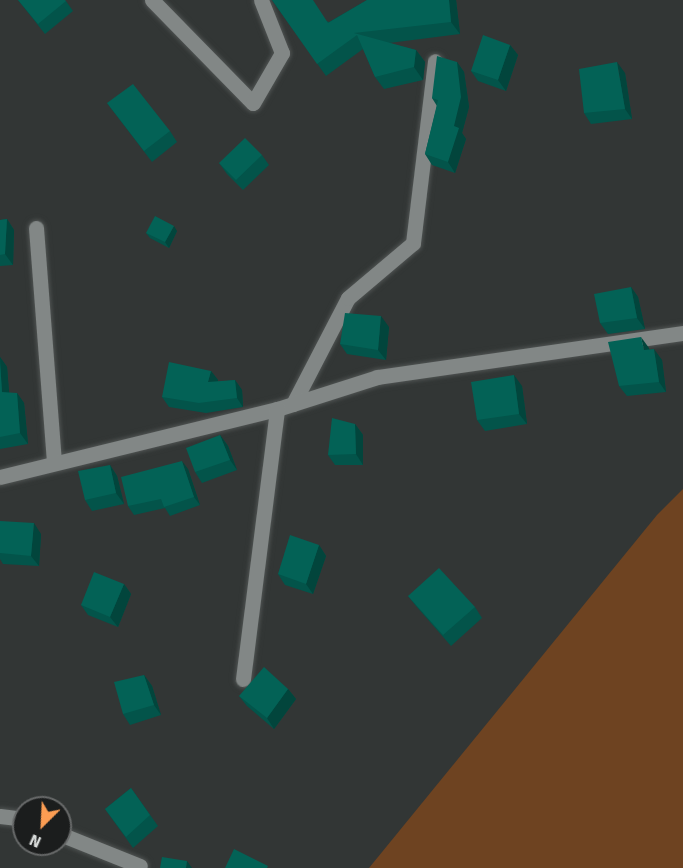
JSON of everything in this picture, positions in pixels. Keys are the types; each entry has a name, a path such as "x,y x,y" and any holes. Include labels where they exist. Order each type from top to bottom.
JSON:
{"street":[{"path":"152,0 253,104 282,53 261,0"},
{"path":"293,404 348,298 413,243 435,62"},
{"path":"36,228 54,460"},
{"path":"0,477 54,460 277,409 378,377 683,333"},
{"path":"243,679 277,409"},
{"path":"72,839 140,866"}],"shaded area":[{"path":"683,489 683,868 369,868 657,515"}],"building":[{"path":"18,0 65,0 66,1 38,24"},
{"path":"272,0 313,0 328,23 367,0 449,0 451,22 354,33 416,50 414,67 375,77 357,35 317,64"},
{"path":"483,35 510,45 498,80 471,71"},
{"path":"437,56 457,62 461,97 454,126 459,128 448,162 425,154 438,100 432,98"},
{"path":"617,62 625,109 584,113 579,69"},
{"path":"133,84 170,131 144,151 107,103"},
{"path":"245,138 262,155 236,180 219,163"},
{"path":"155,216 174,226 165,242 146,233"},
{"path":"7,219 5,254 0,255 0,220"},
{"path":"631,287 637,318 600,323 594,294"},
{"path":"345,313 381,316 378,350 340,344"},
{"path":"641,337 644,350 654,349 659,382 619,386 608,342"},
{"path":"169,362 211,371 208,382 235,380 237,398 199,403 162,397"},
{"path":"0,363 2,392 17,393 20,433 0,437"},
{"path":"514,375 519,414 477,420 471,382"},
{"path":"332,418 355,424 356,454 328,455"},
{"path":"220,435 230,460 195,472 186,448"},
{"path":"182,461 194,497 164,507 161,499 128,506 121,477"},
{"path":"110,465 116,493 85,500 78,471"},
{"path":"0,521 34,523 31,556 0,553"},
{"path":"290,535 319,545 306,584 278,574"},
{"path":"439,568 475,607 443,635 408,596"},
{"path":"94,572 124,584 110,617 81,605"},
{"path":"264,667 288,689 267,718 239,696"},
{"path":"144,675 154,705 123,714 114,682"},
{"path":"131,788 150,815 126,837 105,809"},
{"path":"234,849 268,866 267,868 225,868"},
{"path":"162,857 187,861 186,868 160,868"}]}
